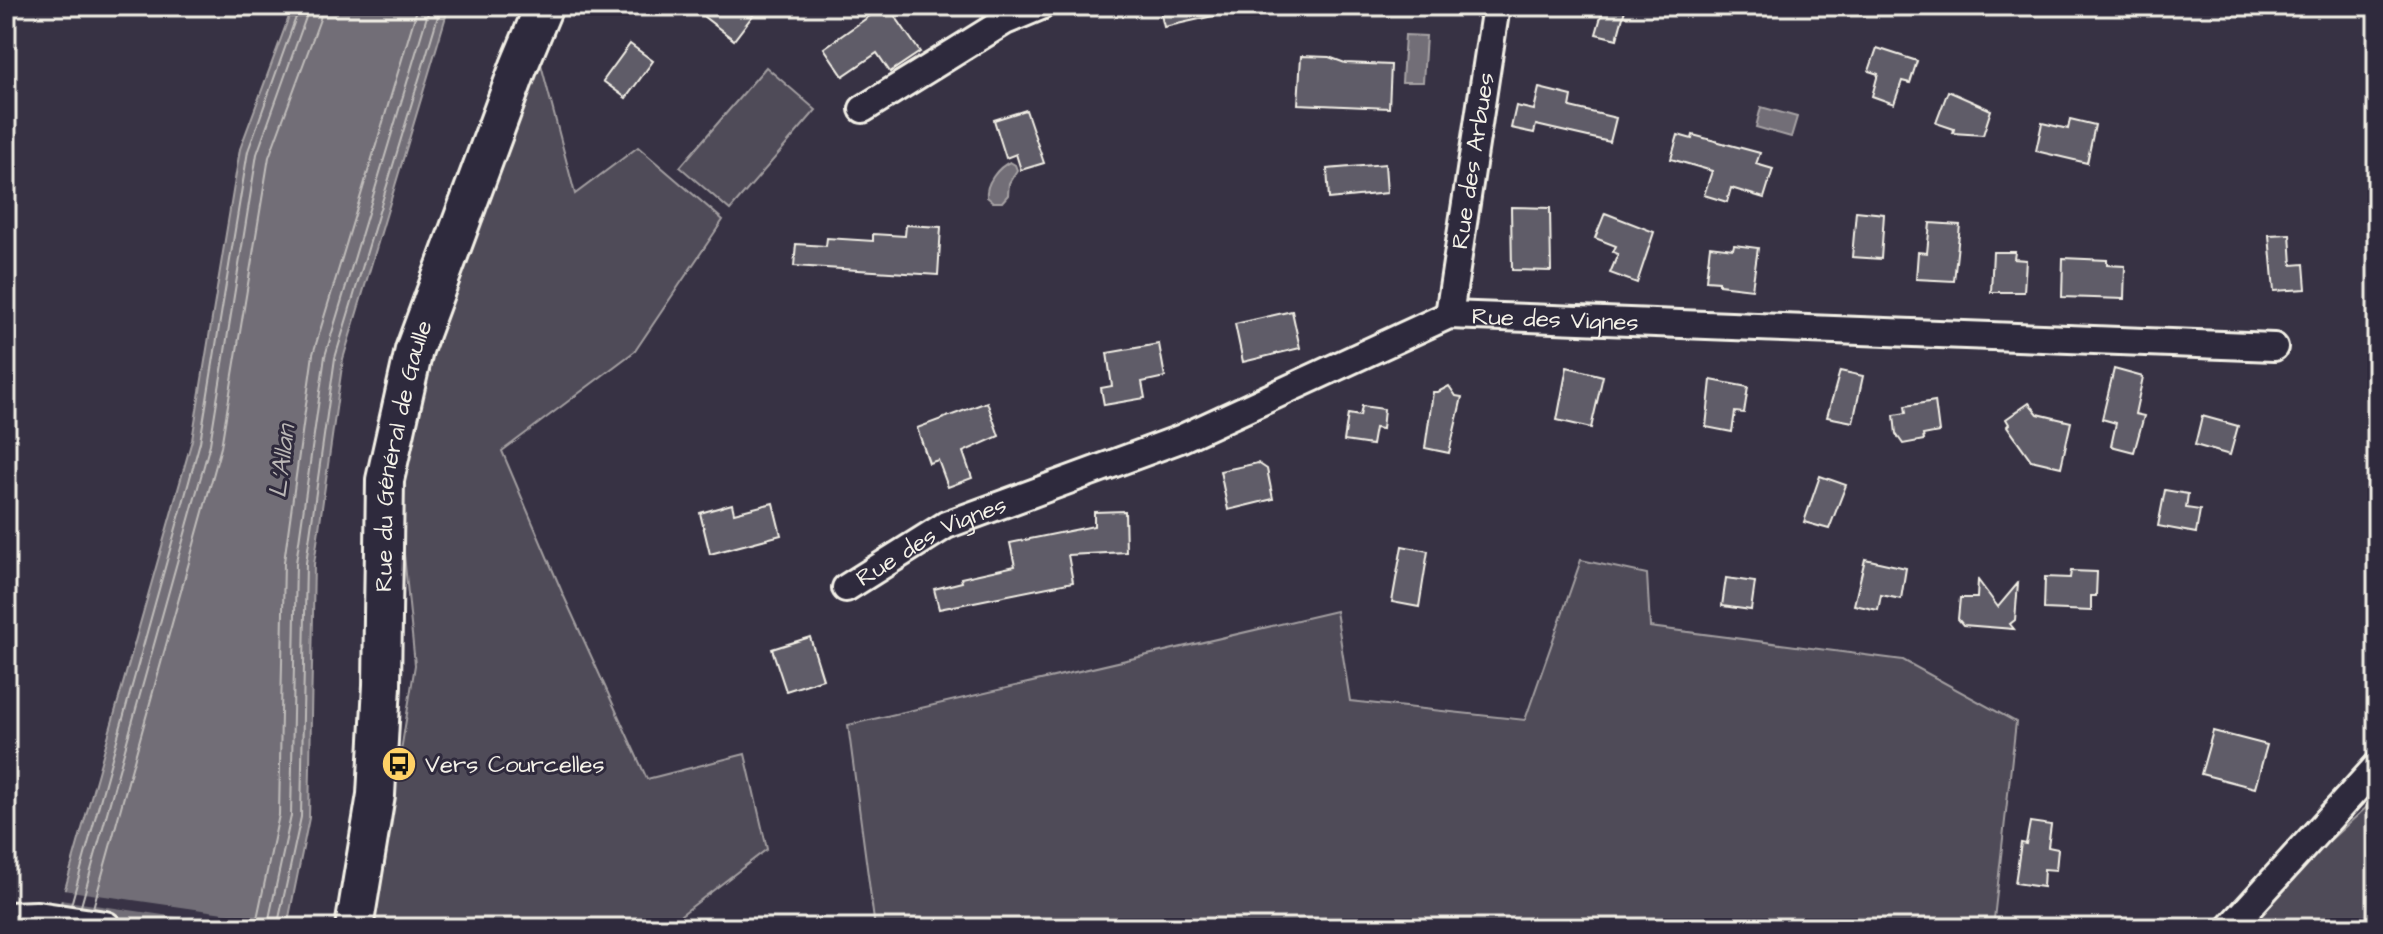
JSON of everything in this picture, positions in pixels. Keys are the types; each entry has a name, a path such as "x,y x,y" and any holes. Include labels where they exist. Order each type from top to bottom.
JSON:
{"main road":[{"name":"Rue du Général de Gaulle","path":"354,928 376,795 382,685 385,480 414,350 544,6"}],"street":[{"path":"863,109 1005,21 1041,6"},
{"name":"Rue des Arbues","path":"1449,315 1496,6"},
{"name":"Rue des Vignes","path":"846,588 946,525 1180,439 1449,315 2274,347"},
{"path":"2230,928 2377,766"},
{"path":"22,918 105,928"}],"shaded area":[{"path":"537,49 575,194 638,147 723,220 635,351 502,451 647,779 745,754 767,849 664,928 372,928 415,665 398,494 423,368"},
{"path":"766,67 816,110 730,210 680,167"},
{"path":"1581,560 1647,574 1650,627 1903,660 2016,722 1993,928 875,928 848,725 1336,611 1350,701 1525,720"},
{"path":"2369,805 2377,810 2377,928 2233,928"}],"water":[{"name":"L'Allan","path":"293,6 449,6 343,359 314,564 309,818 288,922 281,928 54,928 192,440 240,149"},
{"path":"1405,35 1426,36 1423,82 1402,82"},
{"path":"1761,107 1797,117 1791,137 1756,127"},
{"path":"1010,162 1017,170 1009,183 1008,195 1002,202 993,202 987,197 990,182"}],"pier":[{"path":"63,890 292,923 288,928 253,928 60,900"}],"building":[{"path":"690,6 760,6 734,40"},
{"path":"888,6 920,52 890,72 877,53 843,76 824,48"},
{"path":"1159,6 1221,6 1222,14 1164,27"},
{"path":"1604,6 1626,6 1617,39 1596,34"},
{"path":"630,44 653,61 626,98 603,81"},
{"path":"1877,48 1917,61 1910,83 1902,81 1894,104 1872,96 1878,74 1869,71"},
{"path":"1301,56 1329,57 1345,63 1391,65 1389,108 1298,104"},
{"path":"1539,88 1572,96 1570,107 1616,118 1610,142 1536,125 1534,133 1511,128 1516,106 1534,110"},
{"path":"1948,91 1991,110 1983,135 1953,133 1954,129 1936,123"},
{"path":"1026,110 1044,163 1021,170 1016,154 1006,158 994,120"},
{"path":"2070,119 2095,125 2087,163 2036,151 2042,123 2068,129"},
{"path":"1678,135 1692,139 1693,135 1760,153 1756,164 1773,169 1764,198 1731,188 1727,202 1704,195 1712,171 1671,159"},
{"path":"1385,164 1387,193 1329,199 1327,169"},
{"path":"1511,207 1550,208 1551,271 1512,270"},
{"path":"1856,211 1884,214 1881,259 1852,257"},
{"path":"1605,213 1654,232 1637,283 1610,273 1618,254 1613,252 1616,246 1595,238"},
{"path":"1930,223 1960,225 1954,281 1916,279 1918,252 1927,253"},
{"path":"906,225 941,227 938,275 794,266 796,244 826,246 827,238 873,241 873,234 905,236"},
{"path":"2290,234 2292,265 2304,264 2306,289 2274,291 2269,235"},
{"path":"1734,245 1758,248 1752,289 1719,285 1719,281 1706,280 1710,246 1733,249"},
{"path":"1993,252 2015,252 2014,259 2026,260 2024,292 1991,292"},
{"path":"2063,258 2107,260 2107,265 2125,266 2124,299 2062,297"},
{"path":"1292,311 1300,348 1243,362 1235,324"},
{"path":"1159,344 1165,377 1142,382 1145,398 1104,405 1101,388 1112,386 1107,353"},
{"path":"1567,367 1603,376 1591,428 1557,420"},
{"path":"2114,369 2143,377 2135,414 2144,416 2134,452 2111,446 2116,423 2102,419"},
{"path":"1840,371 1863,376 1853,422 1827,417"},
{"path":"1711,380 1748,387 1744,413 1735,412 1732,432 1706,427"},
{"path":"1449,386 1456,396 1462,397 1449,453 1425,448 1433,392"},
{"path":"1935,401 1939,432 1923,435 1924,440 1903,444 1896,434 1894,415 1906,413 1905,406"},
{"path":"987,402 999,436 963,452 972,478 948,487 938,460 929,463 917,428"},
{"path":"2029,403 2038,414 2071,422 2061,467 2031,460 2007,426 2006,419"},
{"path":"1362,406 1384,409 1382,429 1375,428 1372,445 1344,441 1348,414 1360,416"},
{"path":"2202,416 2238,426 2230,455 2195,445"},
{"path":"1258,463 1267,469 1273,499 1228,510 1220,471"},
{"path":"1820,476 1846,485 1829,529 1804,522"},
{"path":"2165,490 2188,494 2186,508 2200,510 2196,533 2158,526"},
{"path":"773,503 781,535 710,554 700,513 732,504 734,513"},
{"path":"1125,511 1126,552 1068,555 1073,582 939,609 934,589 962,582 961,578 1015,566 1010,543 1094,526 1094,512"},
{"path":"1402,546 1428,551 1419,607 1392,602"},
{"path":"1865,559 1906,568 1901,599 1881,595 1878,610 1854,605"},
{"path":"2071,571 2097,572 2096,596 2091,596 2091,611 2044,609 2045,577 2070,578"},
{"path":"1726,578 1755,582 1751,610 1722,606"},
{"path":"1978,580 1998,607 2018,583 2015,620 2010,624 2014,629 1963,625 1958,619 1960,598 1977,598"},
{"path":"810,637 823,679 786,691 772,649"},
{"path":"2213,731 2267,745 2255,788 2201,774"},
{"path":"2030,822 2051,825 2048,847 2058,849 2056,870 2044,869 2043,887 2015,883 2021,843 2026,844"}],"place":[{"name":"Vers Courcelles","path":"399,764"}]}
